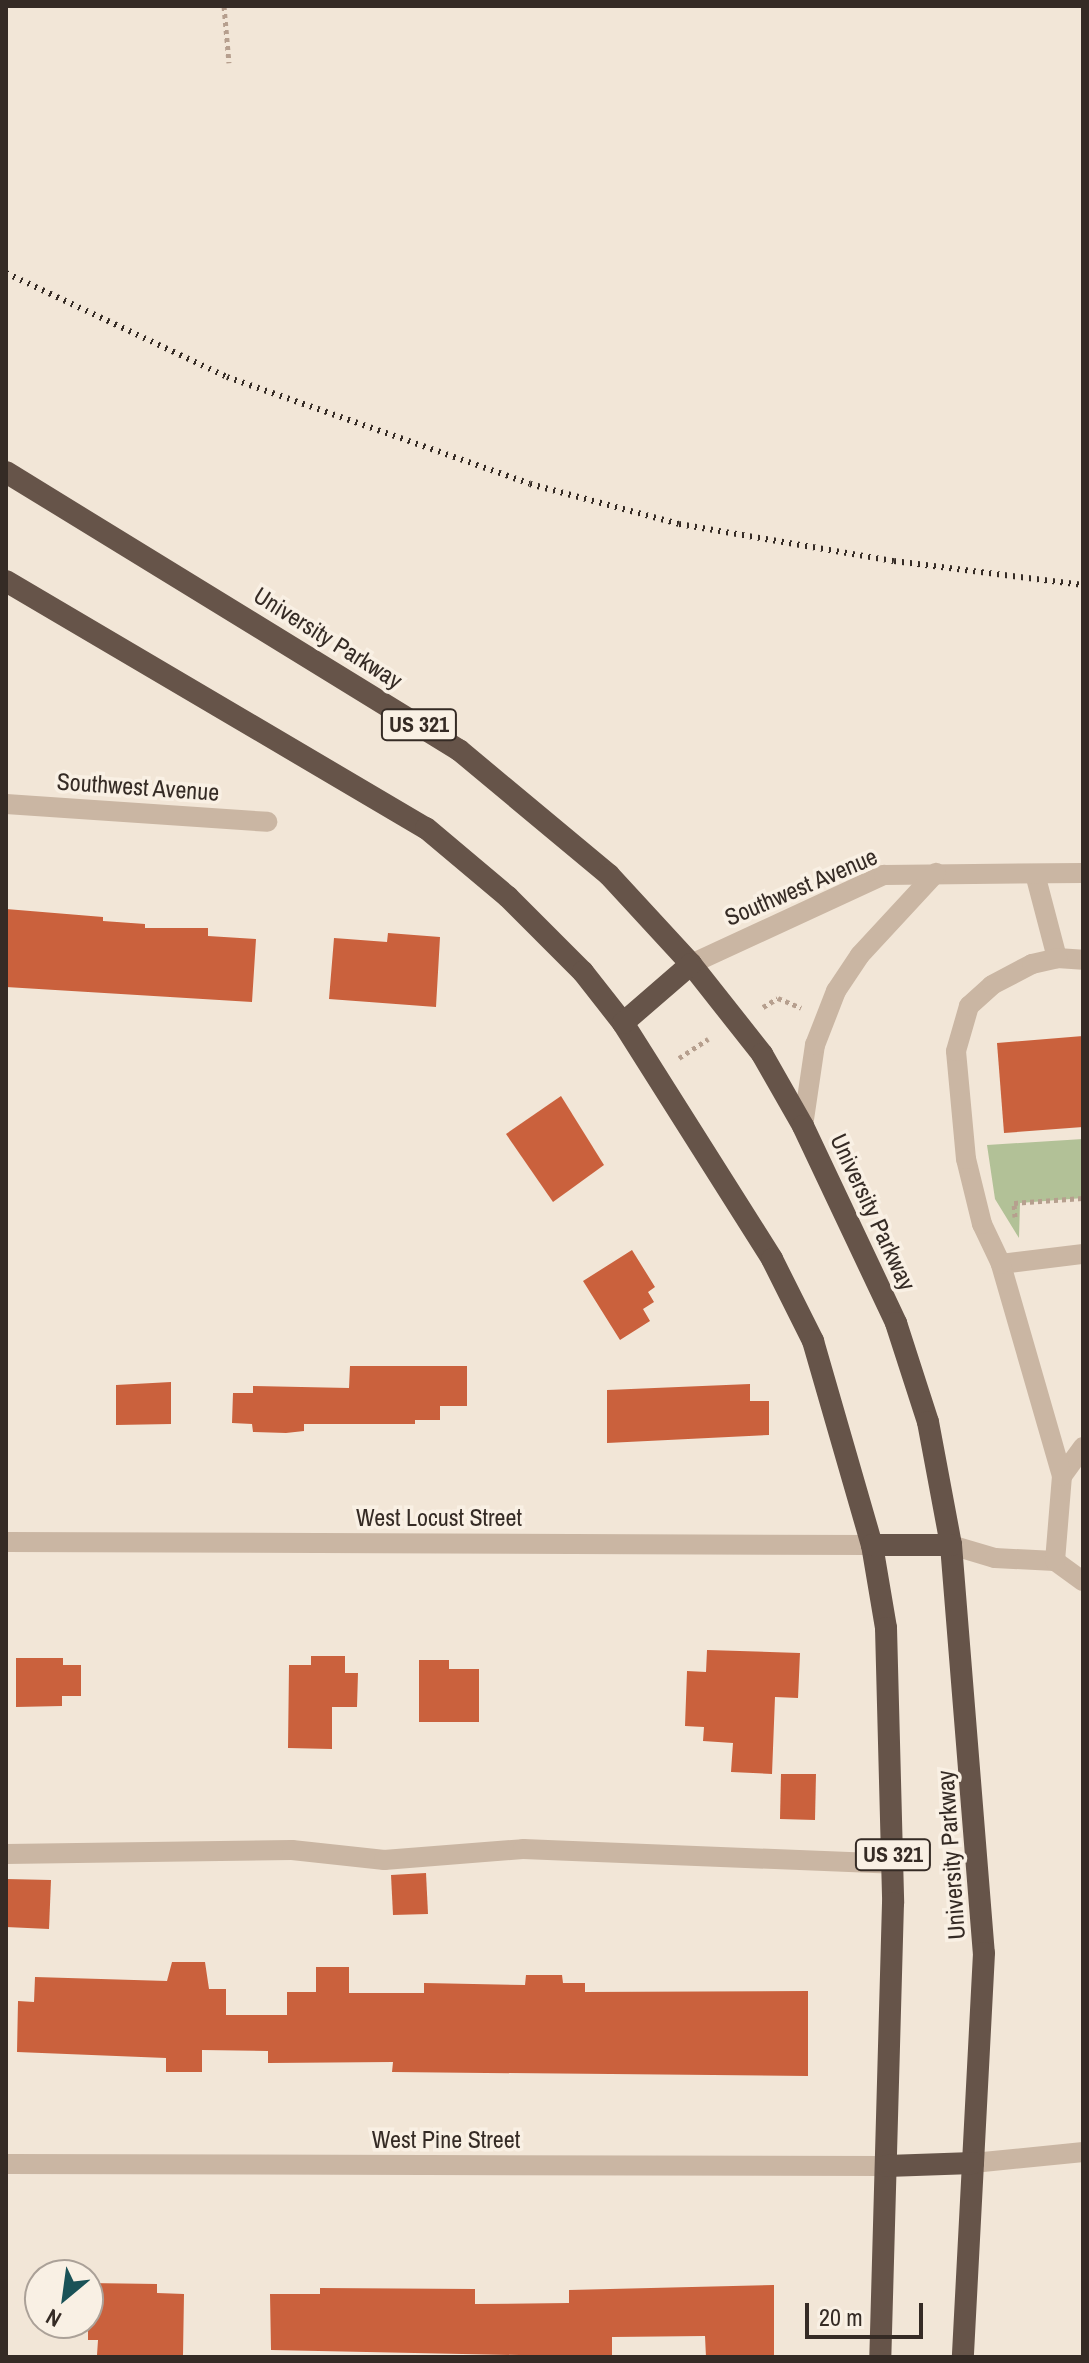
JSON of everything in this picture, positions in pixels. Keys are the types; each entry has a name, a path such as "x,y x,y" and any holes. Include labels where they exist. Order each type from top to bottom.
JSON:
{"highway":[{"name":"University Parkway","path":"6,472 459,750 609,875 691,964 762,1054 803,1126 896,1323 928,1422 951,1545 984,1953 963,2357"},
{"name":"US 321","path":"6,581 426,828 508,897 583,972 623,1023 772,1259 813,1341 872,1545 886,1628 893,1864 880,2357"},
{"path":"623,1023 691,964"},
{"path":"872,1545 951,1545"},
{"path":"887,2166 973,2163"}],"street":[{"name":"Southwest Avenue","path":"6,804 267,822"},
{"path":"803,1126 815,1045 836,991 860,955 936,873"},
{"name":"Southwest Avenue","path":"691,964 884,875 1083,873"},
{"path":"1035,874 1057,958"},
{"path":"1055,1561 1062,1476 1001,1264 982,1224 966,1159 956,1051 960,1027 969,1006 992,985 1032,964 1057,958 1083,960"},
{"path":"1001,1264 1083,1254"},
{"path":"1062,1476 1083,1447"},
{"name":"West Locust Street","path":"6,1542 872,1545"},
{"path":"951,1545 995,1558 1055,1561 1083,1581"},
{"path":"6,1854 292,1850 384,1860 523,1849 893,1864"},
{"path":"973,2163 1083,2152"},
{"name":"West Pine Street","path":"6,2164 887,2166"}],"path":[{"path":"224,6 229,63"},
{"path":"762,1008 778,998 805,1010"},
{"path":"678,1058 708,1039"},
{"path":"1023,1260 1014,1203 1083,1198"}],"green space":[{"path":"1083,1139 1083,1198 1020,1203 1019,1238 995,1199 987,1145"}],"building":[{"path":"6,909 103,917 103,921 145,924 145,928 208,928 208,936 256,939 252,1002 6,987"},
{"path":"388,933 440,937 436,1007 329,999 334,938 387,942"},
{"path":"1083,1036 1083,1127 1004,1133 997,1043"},
{"path":"561,1096 604,1165 553,1202 506,1134"},
{"path":"632,1250 655,1287 648,1292 654,1302 643,1309 650,1321 620,1340 583,1281"},
{"path":"350,1366 467,1366 467,1406 440,1406 440,1420 415,1420 415,1424 304,1424 304,1431 286,1433 253,1432 252,1424 232,1423 233,1393 253,1393 253,1386 349,1388"},
{"path":"171,1382 171,1424 116,1425 116,1385"},
{"path":"750,1384 750,1401 769,1401 769,1435 607,1443 607,1390"},
{"path":"707,1650 800,1653 798,1698 775,1697 772,1774 731,1772 733,1743 703,1741 704,1727 685,1726 687,1671 706,1672"},
{"path":"311,1656 345,1656 345,1673 358,1673 357,1707 332,1707 332,1749 288,1748 289,1665 311,1665"},
{"path":"16,1658 63,1658 63,1665 81,1665 81,1696 62,1696 62,1706 16,1707"},
{"path":"419,1660 449,1660 449,1669 479,1669 479,1722 419,1722"},
{"path":"781,1774 816,1774 815,1820 780,1819"},
{"path":"426,1873 428,1914 393,1915 391,1875"},
{"path":"6,1879 51,1880 49,1929 6,1927"},
{"path":"172,1962 205,1962 209,1989 226,1989 226,2015 287,2015 287,1992 316,1992 316,1967 349,1967 349,1993 424,1993 424,1983 525,1985 526,1975 562,1975 563,1983 585,1983 585,1992 808,1991 808,2076 392,2072 393,2062 268,2063 268,2051 202,2050 202,2072 166,2072 166,2058 17,2052 18,2001 34,2002 35,1977 167,1981"},
{"path":"104,2283 157,2284 157,2293 184,2294 183,2355 97,2355 98,2340 88,2340 104,2339"},
{"path":"774,2285 774,2357 706,2357 705,2336 612,2337 612,2357 271,2350 270,2294 320,2294 320,2288 475,2289 475,2304 569,2303 569,2290"}],"railway":[{"path":"6,273 227,377 530,484 679,524 894,561 1083,585"}]}
